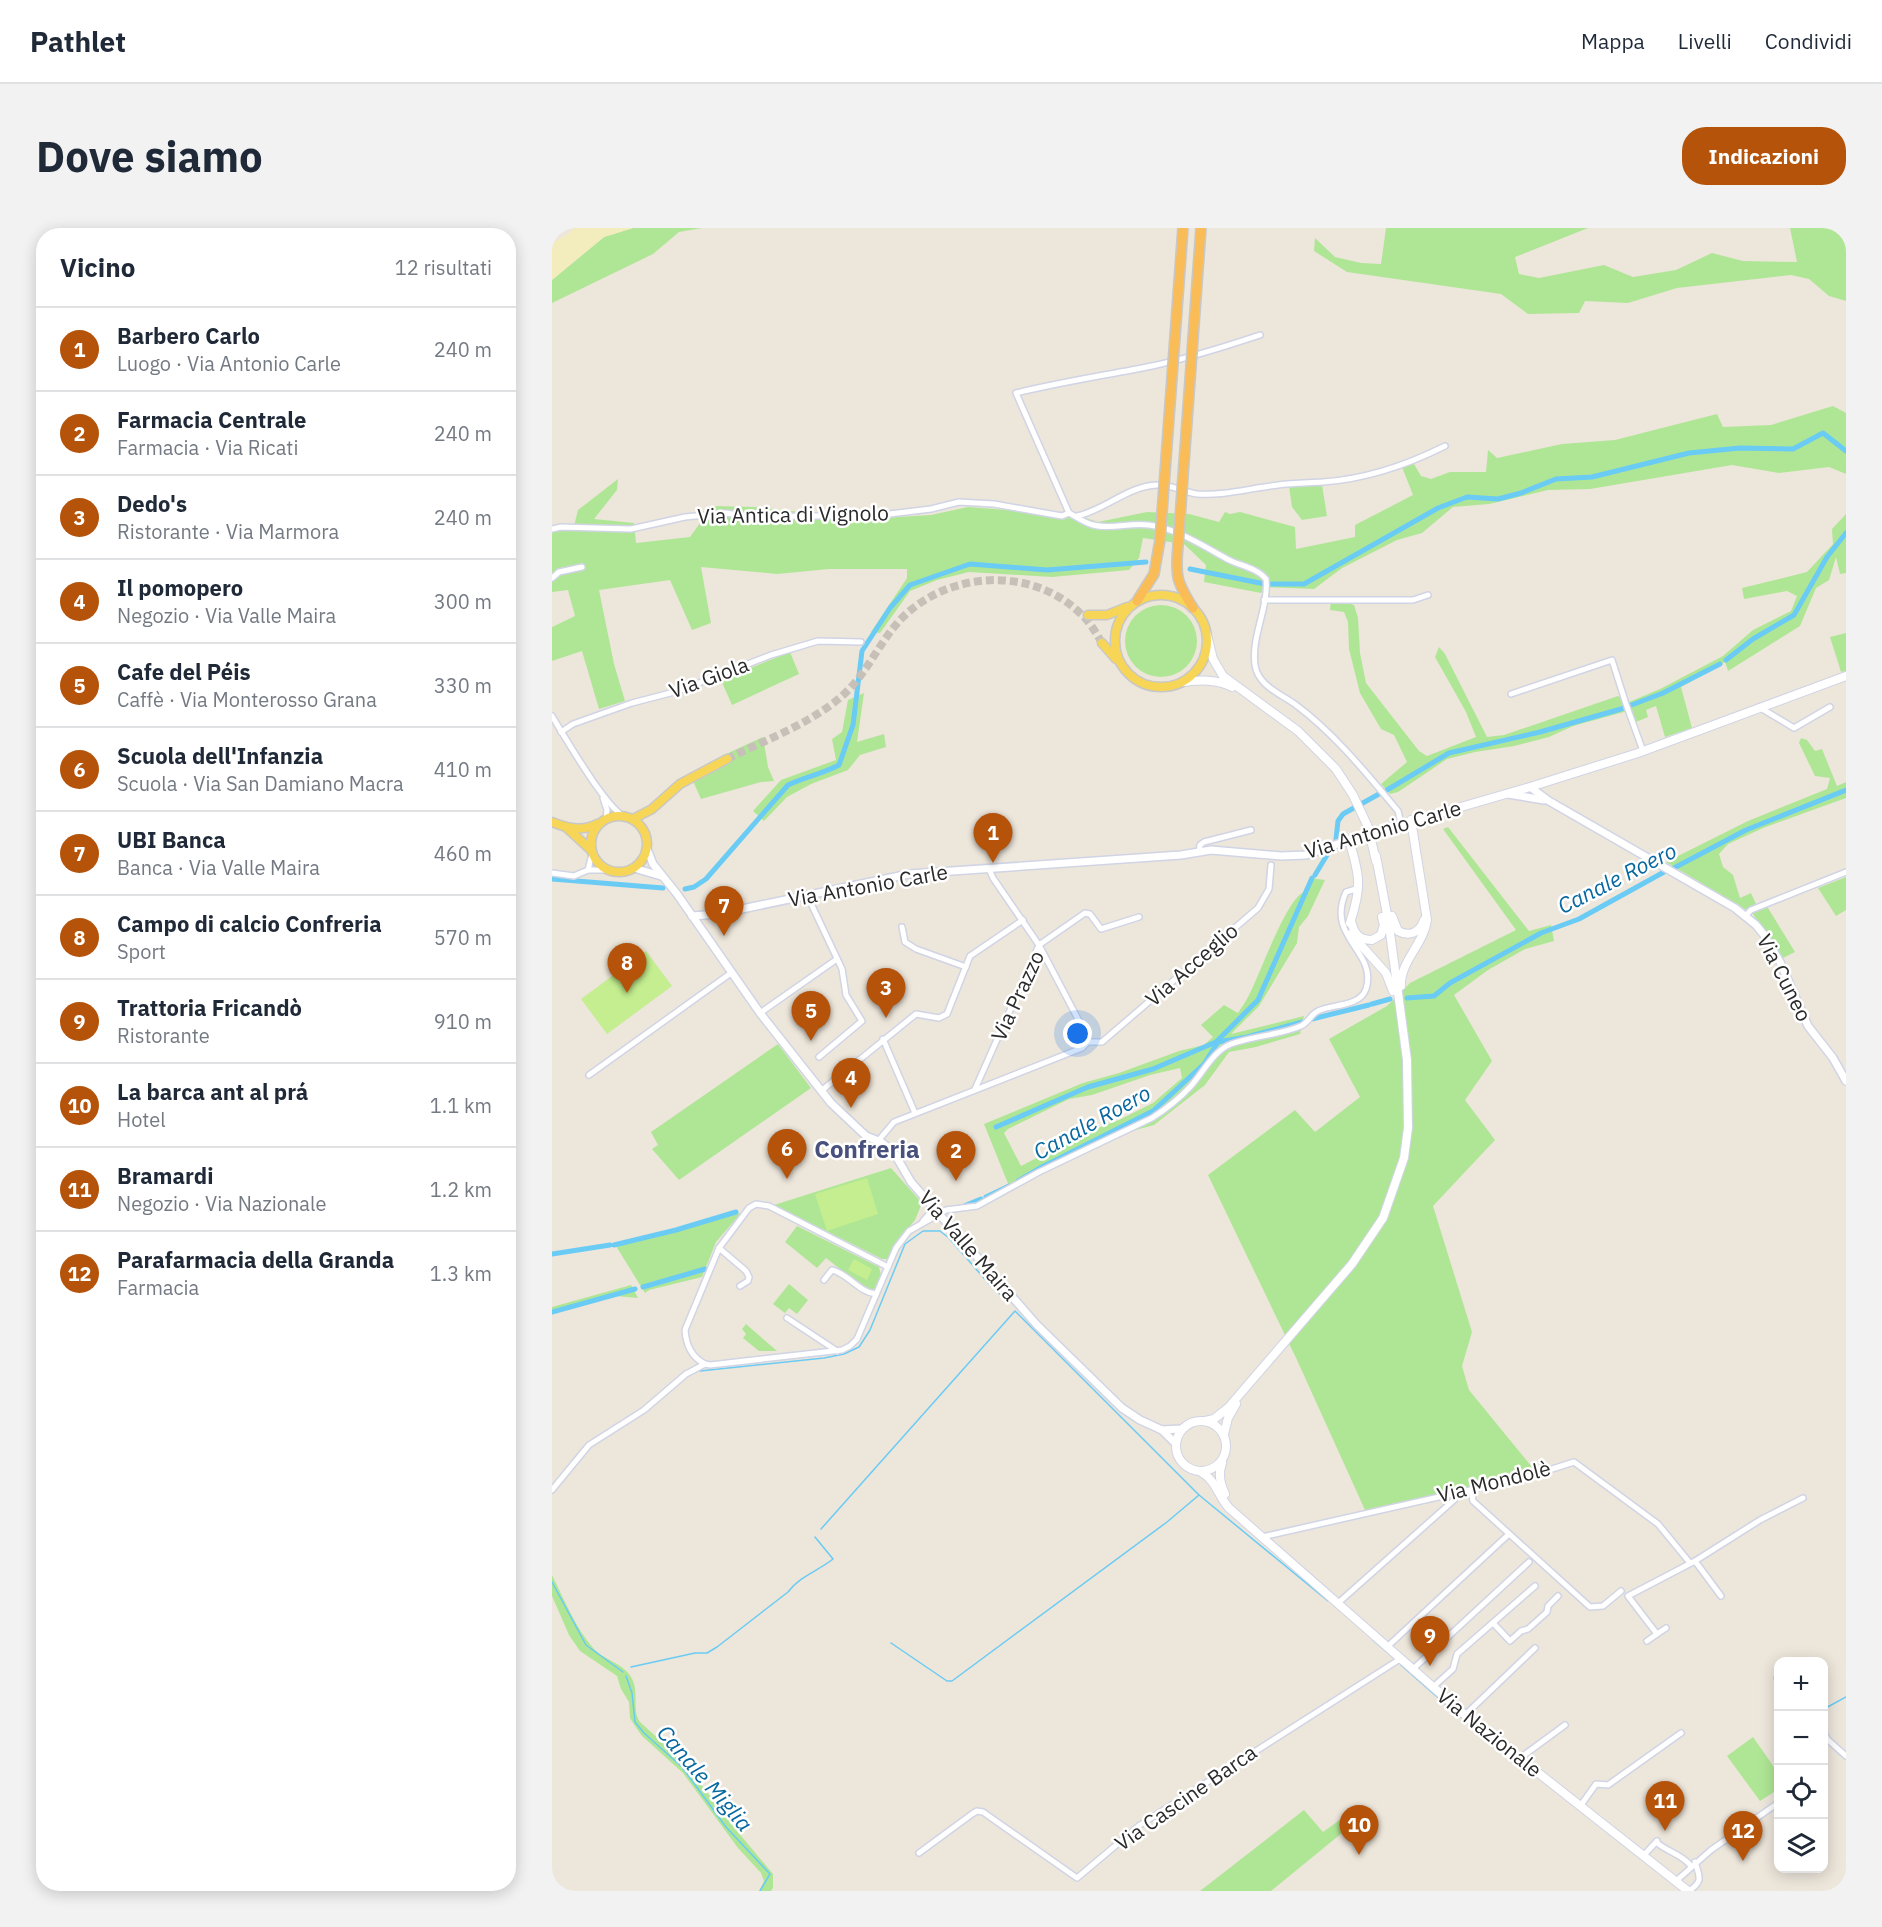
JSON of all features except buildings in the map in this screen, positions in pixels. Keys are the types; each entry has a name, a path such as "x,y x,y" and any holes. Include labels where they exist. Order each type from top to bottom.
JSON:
{"highway":[{"path":"1134,603 1154,574 1160,540 1183,228"},
{"path":"1193,608 1177,580 1176,568 1202,228"}],"main road":[{"path":"1088,615 1107,615 1151,596 1166,595 1180,599 1193,608 1202,620 1218,668 1223,676 1298,731 1336,769 1353,795 1368,827 1377,860 1389,926 1407,1060"},
{"path":"1121,665 1114,640 1116,627 1122,615 1134,603"},
{"path":"1102,643 1129,675 1140,682 1153,687 1171,686 1184,681 1202,662 1207,635"},
{"name":"Via Antonio Carle","path":"1349,840 1411,820 1544,783 1643,751 1846,676"},
{"path":"1184,681 1219,682 1248,696"},
{"path":"633,819 652,809 680,784 727,759"},
{"path":"567,827 607,870 621,872 634,868 640,863 647,849 645,831 652,809"},
{"path":"552,822 585,829 623,816 633,819 645,831"},
{"path":"1260,1536 1223,1502 1209,1477 1193,1470 1180,1460 1176,1444 1182,1430 1188,1425 1214,1419 1228,1408 1352,1264 1383,1218 1404,1158 1408,1128 1408,1047 1401,977 1426,927 1411,820"},
{"path":"592,852 591,840 594,831 603,821"},
{"path":"1349,840 1358,867 1359,888 1358,901 1349,927 1352,937 1386,973 1391,983 1400,1048 1407,1060"},
{"path":"1377,860 1385,879 1393,923 1398,931 1405,935 1413,934 1422,926 1425,913"},
{"path":"1351,921 1353,931 1357,936 1372,940 1381,935 1384,925 1376,880 1377,860"},
{"path":"1236,1514 1222,1487 1219,1470 1226,1455 1224,1434 1228,1418 1247,1387"},
{"path":"1205,1421 1212,1423 1224,1434"},
{"path":"1201,1472 1216,1467 1226,1455"},
{"name":"Via Nazionale","path":"1260,1536 1465,1715 1689,1891"}],"street":[{"path":"1069,513 1016,393 1154,365 1260,335"},
{"path":"1077,516 1088,514 1130,492 1156,485 1196,494 1325,482 1376,472 1417,460 1445,446"},
{"name":"Via Antica di Vignolo","path":"552,529 561,527 631,529 685,517 726,513 750,517 881,515 931,509 959,502 994,504 1062,516 1069,513 1095,526 1116,527 1147,524 1169,529 1231,561 1254,570 1266,579 1264,600"},
{"path":"552,578 559,572 582,567"},
{"path":"1401,823 1398,811 1336,741 1308,714 1260,678 1254,657 1264,600 1413,600 1428,596"},
{"name":"Via Giola","path":"561,732 573,724 622,706 678,692 771,655 819,641 861,642"},
{"path":"1511,694 1612,660 1643,751"},
{"path":"1760,707 1794,728 1830,707"},
{"path":"552,716 602,793 623,816"},
{"path":"1544,783 1546,799"},
{"path":"1530,787 1533,797"},
{"name":"Via Cuneo","path":"1530,787 1546,799 1745,916 1764,934 1780,962 1808,1026 1833,1058 1846,1081"},
{"path":"602,793 607,810 603,821"},
{"name":"Via Cuneo","path":"1505,794 1546,799"},
{"name":"Via Antonio Carle","path":"1199,852 1200,845 1204,842 1251,830"},
{"name":"Via Antonio Carle","path":"692,916 718,914 909,874 1211,850 1281,856 1306,855 1349,840"},
{"name":"Via Valle Maira","path":"647,849 661,876 677,894 731,973 821,1090 866,1136 893,1151 907,1176 1037,1325 1130,1414 1161,1430 1176,1444"},
{"path":"588,870 592,852"},
{"name":"Via Acceglio","path":"1088,1042 1102,1042 1258,908 1269,889 1271,866"},
{"path":"634,868 661,876"},
{"path":"878,1141 894,1122 1082,1048 1088,1042 1088,1038 1039,945 989,869"},
{"path":"552,873 574,876 588,870 607,870"},
{"path":"1745,916 1751,910 1846,872"},
{"path":"888,1267 762,1204 756,1204 749,1209 719,1248 685,1330 686,1341 690,1351 698,1360 710,1365 819,1353 850,1346 856,1340 888,1267 896,1248 904,1236 937,1211 977,1206 1039,1172 1152,1119 1167,1109 1191,1086 1223,1048 1301,1026 1319,1010 1360,999 1368,981 1366,965 1362,955 1350,942 1343,929 1342,916 1342,900 1346,892 1359,888"},
{"path":"807,895 842,969 846,994 862,1021 819,1057"},
{"name":"Via Prazzo","path":"975,1089 1039,945 1085,913 1090,914 1101,929 1139,917"},
{"name":"Via Antonio Carle","path":"697,923 718,914"},
{"path":"821,1090 916,1014 942,1018 947,1014 970,956 1023,920"},
{"path":"902,927 905,942 916,950 966,967"},
{"path":"760,1013 837,959"},
{"path":"589,1075 731,973"},
{"path":"883,1039 915,1113"},
{"path":"719,1248 746,1271 748,1281 740,1286"},
{"path":"824,1280 832,1270 839,1272 863,1290 876,1294"},
{"path":"787,1318 837,1350"},
{"path":"815,1338 819,1353"},
{"path":"552,1490 589,1445 644,1410 686,1374 705,1364"},
{"path":"1161,1430 1181,1429 1188,1425"},
{"name":"Via Mondolè","path":"1260,1536 1527,1477 1574,1462 1658,1524 1721,1596"},
{"path":"1471,1490 1473,1501 1590,1607 1603,1606 1621,1591"},
{"path":"1337,1604 1454,1500 1457,1492"},
{"path":"1657,1634 1628,1596 1693,1562 1760,1520 1803,1498"},
{"path":"1387,1647 1509,1534"},
{"path":"1412,1670 1529,1562"},
{"path":"1433,1687 1453,1668 1457,1654 1535,1586"},
{"path":"1493,1623 1510,1641 1547,1612 1548,1606 1558,1596"},
{"path":"1647,1641 1666,1628"},
{"path":"1465,1715 1535,1648"},
{"name":"Via Cascine Barca","path":"919,1853 977,1811 983,1812 1077,1878 1140,1825 1400,1659"},
{"path":"1520,1758 1565,1725"},
{"path":"1581,1805 1596,1784 1608,1785 1681,1733"},
{"path":"1828,1740 1846,1756"},
{"path":"1676,1881 1693,1864 1774,1807"},
{"path":"1644,1855 1657,1841 1665,1850 1685,1858 1693,1864 1700,1880 1698,1891"},
{"path":"1689,1891 1698,1884"}],"green space":[{"path":"633,228 702,228 679,232 653,254 552,303 552,280 604,237"},
{"path":"1386,228 1588,228 1515,257 1519,274 1539,278 1604,265 1633,277 1676,270 1712,253 1743,261 1797,262 1790,228 1846,228 1846,301 1829,296 1809,279 1791,275 1677,288 1628,303 1585,301 1579,313 1528,314 1501,294 1347,272 1314,251 1315,238 1335,257 1361,263 1381,264"},
{"path":"1833,406 1846,413 1846,474 1829,467 1779,473 1732,465 1590,489 1548,490 1489,504 1453,507 1422,533 1397,540 1342,568 1314,589 1266,587 1261,593 1204,582 1206,565 1184,544 1143,538 1139,558 1129,570 1052,577 969,572 937,580 910,591 880,633 871,632 907,578 907,569 829,569 777,574 701,567 711,623 692,630 670,580 599,590 614,664 625,701 599,709 582,651 552,661 552,627 575,616 568,590 552,592 552,531 574,526 578,510 618,479 617,490 594,519 634,523 636,543 690,537 712,506 755,507 864,519 931,515 968,507 1077,515 1098,522 1147,512 1189,514 1219,522 1225,512 1230,514 1240,512 1295,527 1296,549 1355,537 1355,525 1413,495 1402,467 1414,464 1421,476 1431,479 1450,472 1486,472 1488,450 1497,458 1562,444 1615,440 1717,414 1723,427 1771,425"},
{"path":"1322,485 1327,516 1302,520 1292,507 1289,486"},
{"path":"1846,514 1846,573 1840,574 1836,557 1829,580 1816,588 1800,626 1728,671 1725,662 1681,687 1692,728 1665,737 1656,706 1646,710 1648,717 1636,722 1631,710 1573,726 1549,737 1447,759 1398,792 1390,794 1381,784 1407,762 1394,735 1381,729 1360,693 1349,649 1348,622 1344,612 1330,610 1331,598 1354,605 1358,618 1360,653 1366,683 1419,751 1427,756 1476,737 1466,712 1435,657 1439,647 1445,654 1487,737 1504,735 1618,696 1629,702 1660,689 1723,656 1753,630 1791,611 1797,596 1787,591 1744,599 1742,588 1807,572 1833,544 1832,529"},
{"path":"1161,605 1181,611 1191,621 1197,641 1191,661 1181,671 1161,677 1141,671 1131,661 1125,641 1131,621 1141,611"},
{"path":"1846,633 1846,671 1841,672 1830,637"},
{"path":"790,652 799,674 732,705 721,680"},
{"path":"864,693 857,742 884,734 886,747 860,755 848,770 811,784 787,797 764,821 753,811 781,780 836,760 832,739 842,732 848,700"},
{"path":"763,737 768,767 774,781 761,782 701,799 693,781 730,763 726,754"},
{"path":"1801,738 1807,740 1815,751 1822,749 1837,786 1846,782 1846,798 1763,828 1728,844 1719,854 1723,867 1733,875 1740,898 1751,893 1756,904 1768,908 1795,952 1781,959 1753,914 1666,862 1748,821 1827,789 1830,778 1815,776 1799,743"},
{"path":"1448,827 1529,931 1551,925 1554,941 1525,949 1488,970 1454,995 1492,1061 1465,1100 1495,1140 1433,1206 1472,1332 1462,1366 1469,1390 1536,1472 1365,1510 1297,1360 1208,1175 1295,1110 1315,1132 1360,1097 1329,1039 1387,1006 1410,983 1516,930 1443,829"},
{"path":"1846,877 1846,910 1836,916 1818,888"},
{"path":"1310,878 1325,880 1308,916 1299,927 1297,943 1259,1006 1231,1034 1304,1016 1300,1034 1229,1052 1205,1085 1154,1125 1125,1133 1009,1186 984,1124 1083,1083 1204,1045 1213,1037 1201,1025 1224,1005 1238,1013 1253,987 1281,923 1297,898 1304,892","holes":["1180,1068 1182,1078 1153,1103 1119,1120 1087,1132 1021,1166 1004,1133 1069,1099 1092,1095 1150,1075"]},
{"path":"646,951 672,986 607,1034 581,999"},
{"path":"778,1044 811,1088 679,1180 652,1149 658,1145 651,1132"},
{"path":"891,1168 922,1203 915,1220 899,1239 888,1259 882,1259 774,1205"},
{"path":"867,1178 878,1214 827,1231 815,1194"},
{"path":"741,1213 716,1242 702,1277 649,1290 645,1293 616,1246"},
{"path":"797,1226 879,1267 881,1275 874,1291 868,1291 826,1258 817,1268 785,1242"},
{"path":"854,1259 872,1269 867,1280 848,1270"},
{"path":"789,1284 808,1300 797,1314 789,1308 785,1313 773,1304"},
{"path":"631,1285 638,1298 616,1296 552,1314 552,1307"},
{"path":"746,1324 777,1351 759,1351 743,1338 746,1334 742,1329"},
{"path":"552,1575 571,1614 594,1649 628,1672 634,1682 636,1711 640,1722 684,1762 773,1874 771,1891 759,1891 764,1881 761,1873 738,1848 683,1773 642,1736 630,1718 629,1702 621,1689 617,1676 580,1651 569,1635 552,1596"},
{"path":"1753,1737 1774,1767 1774,1792 1760,1801 1727,1756"},
{"path":"1304,1810 1323,1832 1341,1819 1353,1824 1271,1891 1200,1891"}],"sand":[{"path":"573,228 633,228 604,237 552,280 552,243 570,233"}],"waterway":[{"path":"1190,569 1265,584 1304,584 1438,508 1467,497 1498,499 1521,493 1556,479 1592,477 1689,453 1740,448 1793,449 1823,433 1846,451"},
{"path":"1726,660 1753,639 1794,615 1827,557 1846,533"},
{"path":"685,889 694,887 706,879 788,785 839,765 853,725 862,651 890,608 910,585 970,564 1047,570 1146,562"},
{"path":"1387,790 1449,753 1540,732 1621,709 1663,693 1720,664"},
{"name":"Canale Roero","path":"1407,998 1434,996 1450,983 1541,933 1579,919 1746,830 1846,790"},
{"path":"1336,839 1338,821 1343,814 1379,794"},
{"path":"1315,875 1330,850"},
{"path":"996,1127 1088,1087 1153,1069 1216,1042 1258,1000 1312,878"},
{"path":"552,879 663,888"},
{"path":"1372,1004 1390,999"},
{"name":"Canale Roero","path":"1312,1019 1369,1005"},
{"name":"Canale Roero","path":"1018,1181 1153,1111 1204,1064 1218,1042 1247,1037 1302,1022"},
{"path":"986,1197 1009,1186"},
{"path":"964,1206 981,1199"},
{"path":"614,1245 736,1212"},
{"path":"700,1371 824,1358 844,1354 859,1347 870,1330 905,1244 923,1231 940,1231 949,1238 1008,1302"},
{"path":"552,1254 610,1245"},
{"path":"643,1287 705,1269"},
{"path":"552,1312 635,1289"},
{"path":"821,1529 1015,1311 1199,1495 1328,1601"},
{"path":"891,1643 947,1681 952,1681 1167,1522 1199,1495"},
{"path":"631,1667 695,1653 707,1653 717,1647 798,1582 833,1559 815,1537"},
{"name":"Canale Miglia","path":"552,1582 586,1645 623,1672"},
{"path":"1373,1640 1394,1658"},
{"path":"1401,1665 1488,1738"},
{"name":"Canale Miglia","path":"626,1676 632,1693 635,1722 682,1767 726,1827 770,1874 760,1891"},
{"path":"1828,1707 1846,1697"}],"tunnel":[{"path":"727,759 787,731 829,706 859,678 900,620 919,604 941,592 965,584 989,580 1014,581 1038,587 1061,598 1081,614 1102,643"}],"place":[{"name":"Barbero Carlo","path":"993,863"},
{"name":"UBI Banca","path":"724,936"},
{"name":"Campo di calcio Confreria","path":"627,993"},
{"name":"Dedo's","path":"886,1018"},
{"name":"Cafe del Péis","path":"811,1041"},
{"name":"Il pomopero","path":"851,1108"},
{"name":"Scuola dell'Infanzia","path":"787,1179"},
{"name":"Farmacia Centrale","path":"956,1181"},
{"name":"Trattoria Fricandò","path":"1430,1666"},
{"name":"Bramardi","path":"1665,1831"},
{"name":"La barca ant al prá","path":"1359,1855"},
{"name":"Parafarmacia della Granda","path":"1743,1861"}],"district":[{"name":"Confreria","path":"867,1150"}]}
